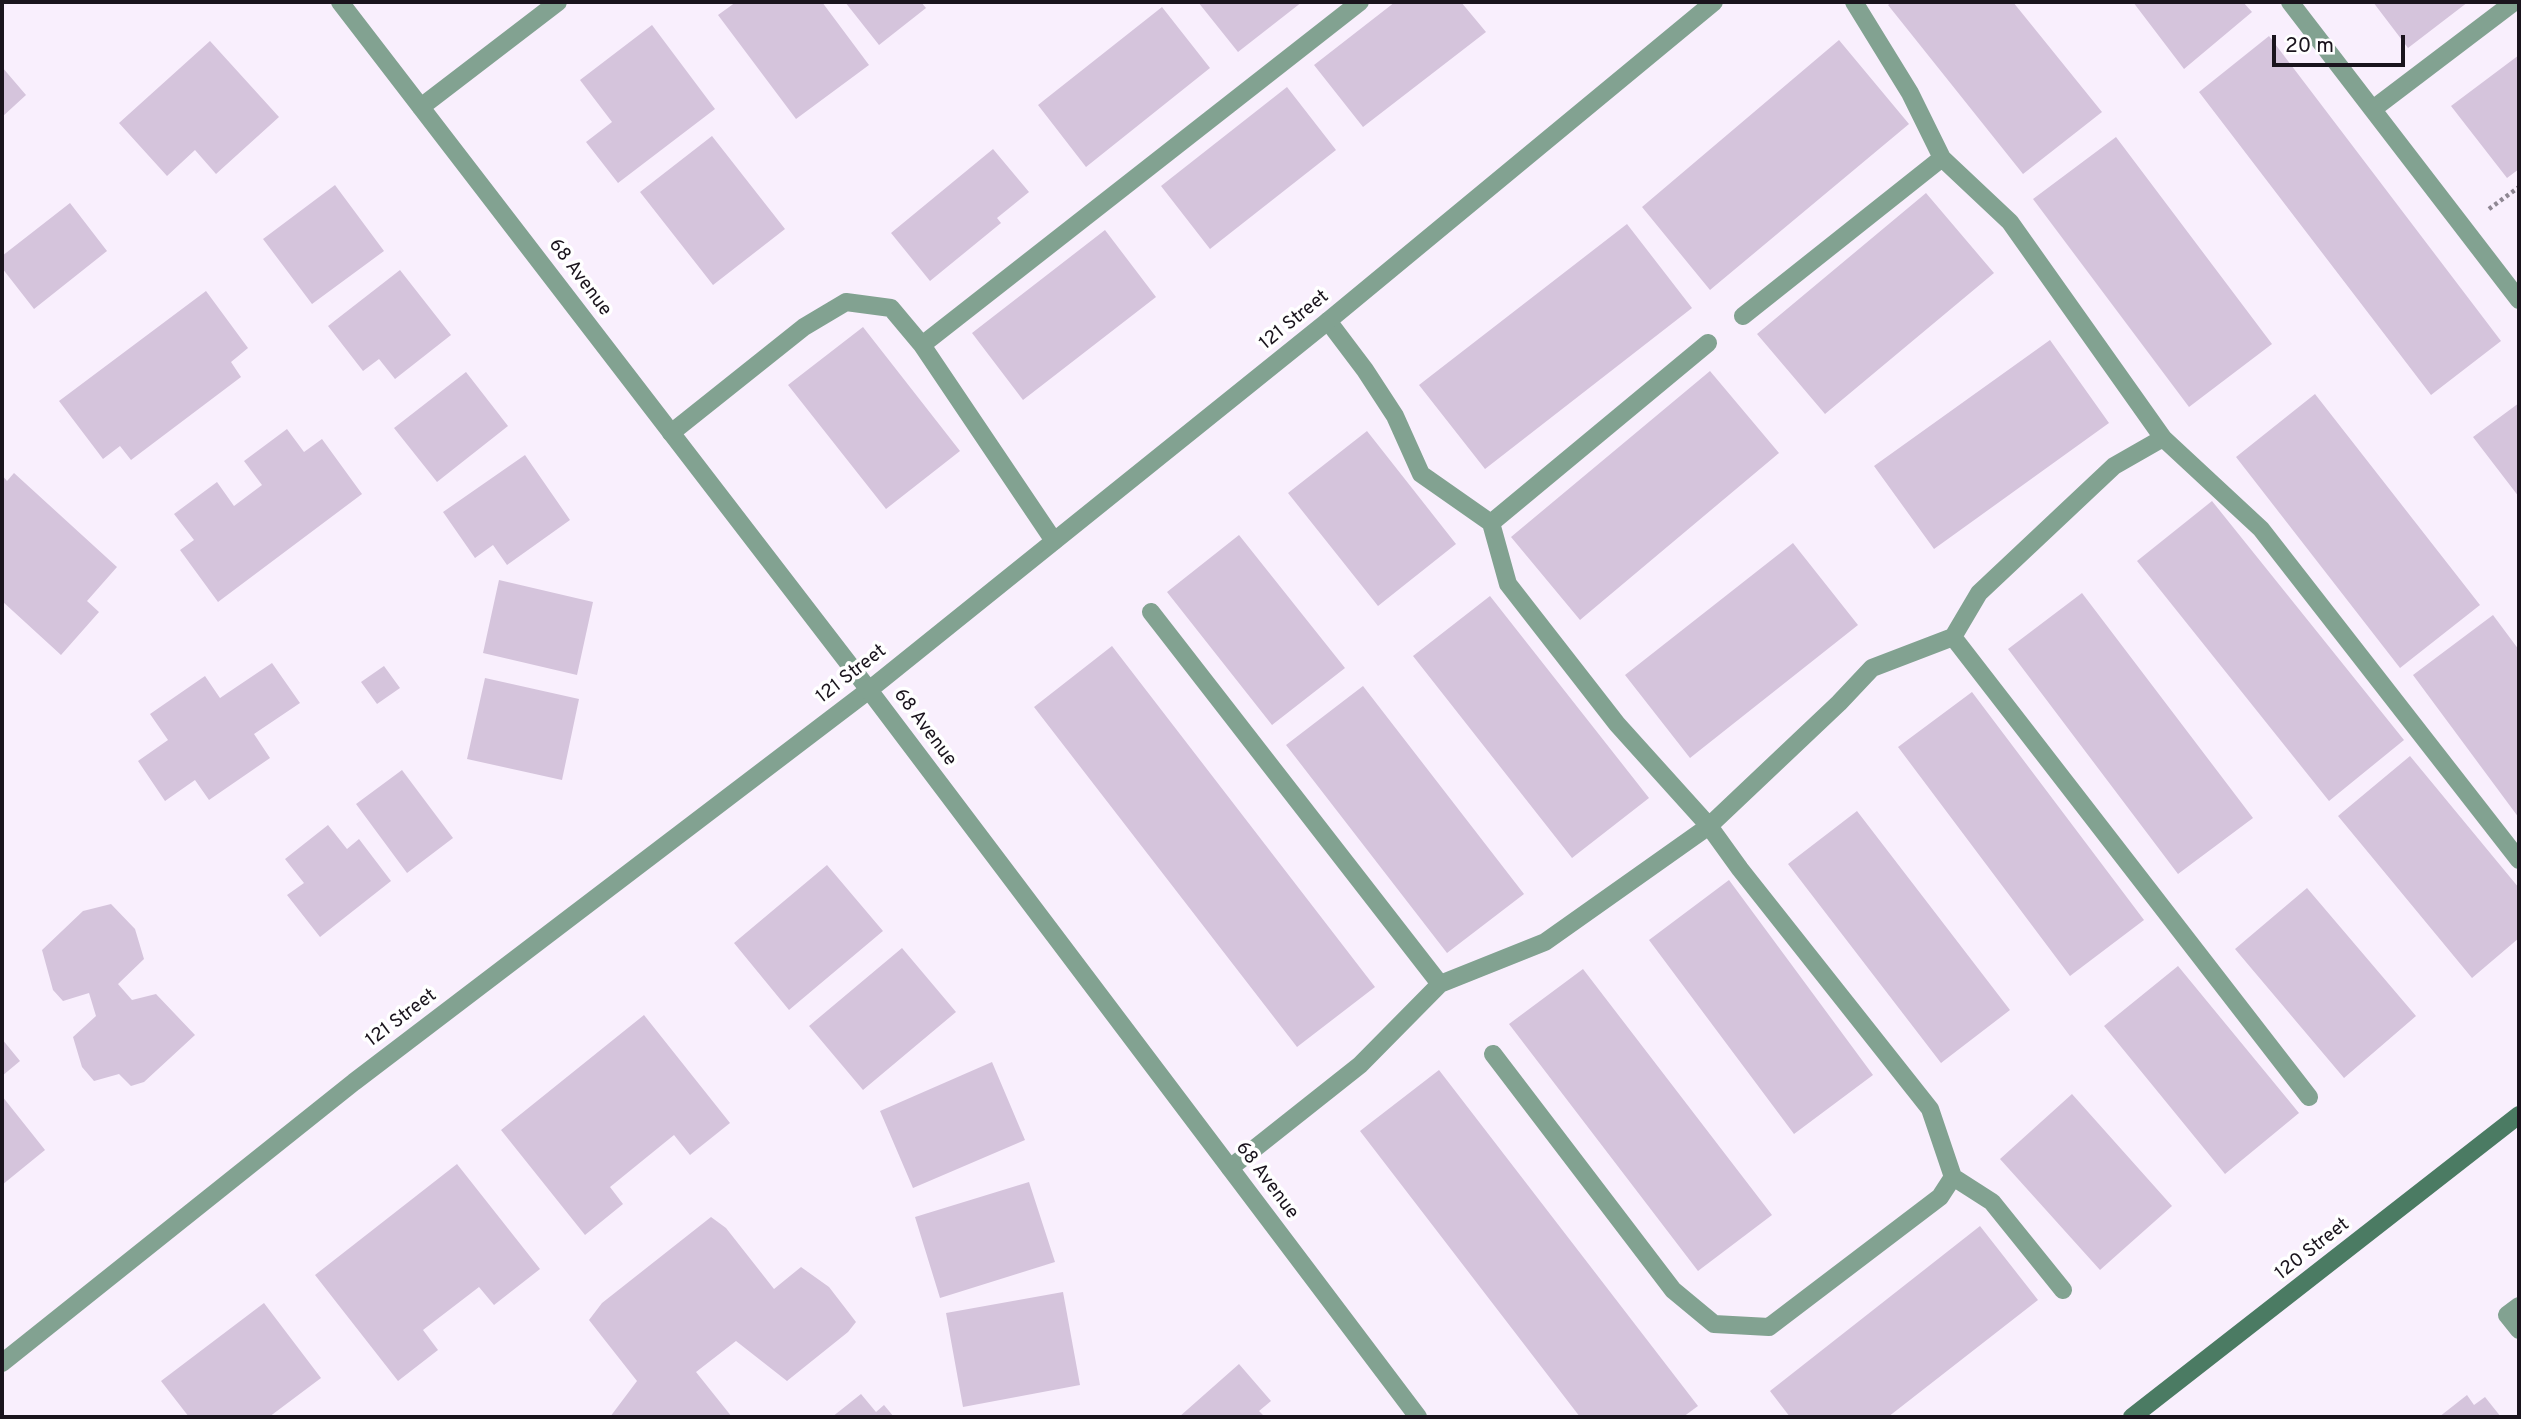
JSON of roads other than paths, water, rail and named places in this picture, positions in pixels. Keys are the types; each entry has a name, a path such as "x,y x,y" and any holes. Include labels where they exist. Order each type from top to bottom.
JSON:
{"main road":[{"name":"120 Street","path":"2132,1417 2519,1115"}],"street":[{"name":"68 Avenue","path":"340,2 869,690 1418,1417"},
{"path":"421,107 558,2"},
{"path":"922,345 1360,2"},
{"name":"121 Street","path":"2,1363 365,1074 869,690 1328,321 1714,2"},
{"path":"1854,2 1910,93 1942,158 2010,222 2163,438 2261,529 2519,860"},
{"path":"2290,2 2519,300"},
{"path":"2373,109 2514,2"},
{"path":"1743,316 1942,158"},
{"path":"671,433 804,327 846,302 891,309 922,345 1054,541"},
{"path":"1328,321 1395,416 1422,474 1491,523 1508,584 1617,724 1709,825 1740,869 1930,1109 1953,1177 1992,1202 2063,1290"},
{"path":"1491,523 1708,343"},
{"path":"1230,1168 1360,1065 1440,984 1545,942 1709,825 1839,703 1872,668 1954,637 1979,593 2114,466 2163,438"},
{"path":"1151,612 1440,984"},
{"path":"1954,637 2309,1097"},
{"path":"1493,1054 1673,1290 1714,1324 1769,1327 1940,1197 1953,1177"},
{"path":"2519,1306 2507,1315 2519,1330"}]}
